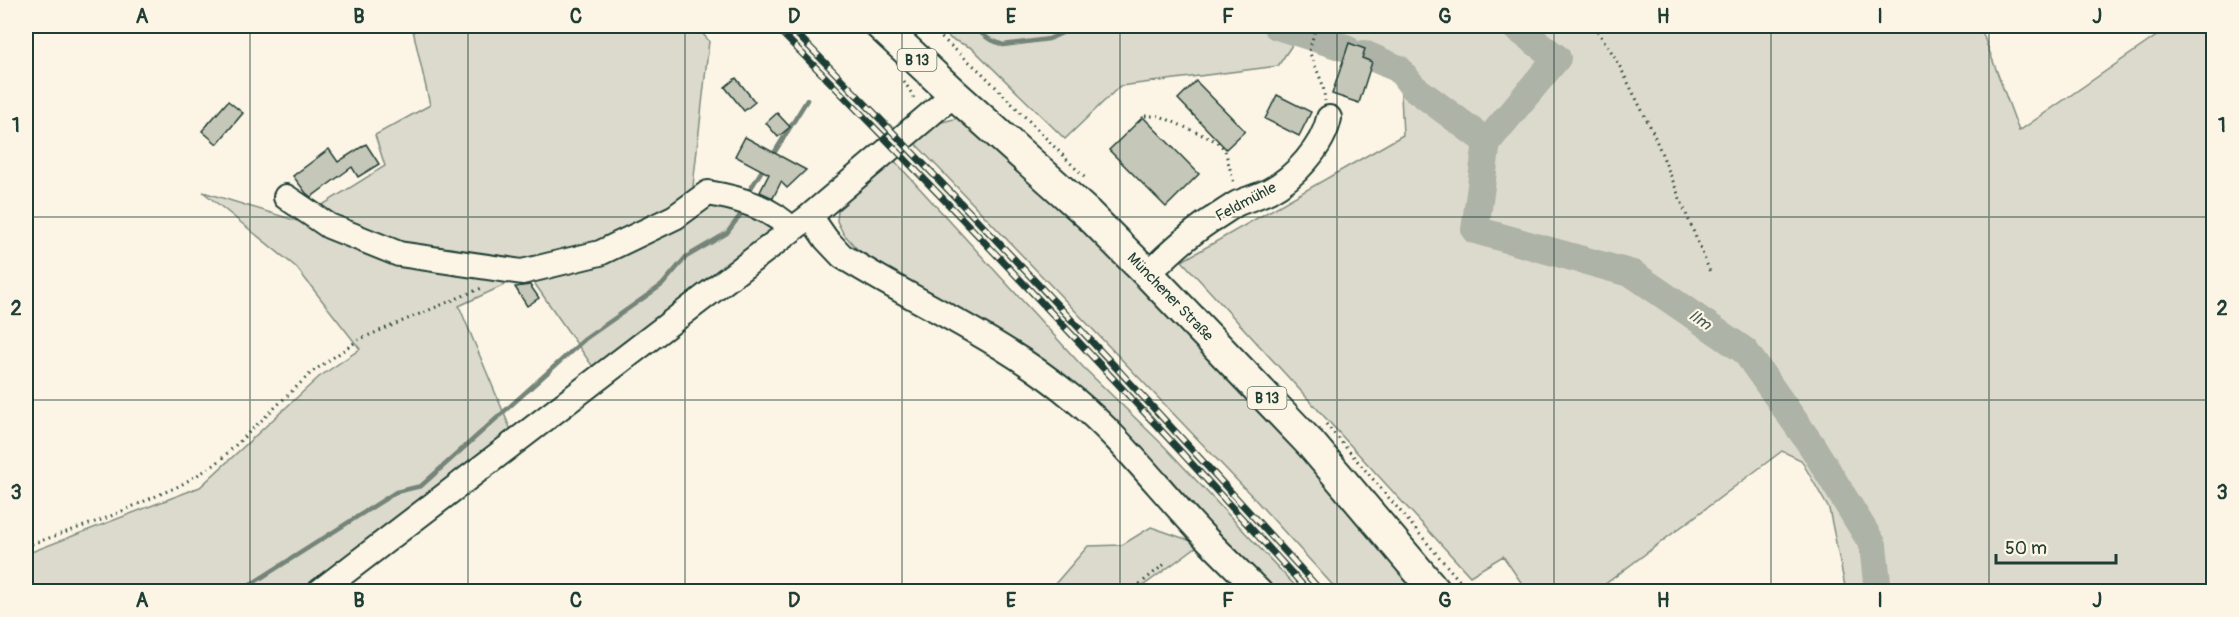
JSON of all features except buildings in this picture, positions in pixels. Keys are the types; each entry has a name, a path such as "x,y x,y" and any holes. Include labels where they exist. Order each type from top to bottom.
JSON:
{"main road":[{"name":"Münchener Straße","path":"881,26 1088,214 1148,274 1311,444 1436,591"}],"street":[{"path":"319,591 801,223 954,94"},
{"name":"Feldmühle","path":"1148,274 1201,227 1238,203 1269,191 1290,177 1317,145 1329,118"},
{"path":"286,197 329,226 399,254 522,272 600,253 675,217 708,193 733,197 801,223 831,244 843,256 980,334 1042,374 1074,399 1128,450 1201,533 1260,591"}],"path":[{"path":"1316,26 1309,51 1323,85 1329,118"},
{"path":"1594,26 1615,57 1652,130 1710,272"},
{"path":"914,107 913,96 903,78 941,37"},
{"path":"1145,116 1160,116 1218,142 1225,150 1229,160 1238,203"},
{"path":"26,546 104,519 179,486 216,464 312,372 360,339 489,285"},
{"path":"1130,591 1166,564"}],"shaded area":[{"path":"412,26 696,26 709,41 693,186 768,213 780,228 593,367 528,274 459,306 513,435 306,591 26,592 26,554 200,487 319,377 360,349 296,267 203,192 297,221 385,166 375,135 430,105"},
{"path":"938,26 1980,26 2019,131 2171,26 2213,26 2213,591 1846,591 1829,509 1801,460 1782,451 1596,591 1527,591 1503,556 1470,576 1182,261 1403,135 1400,75 1298,36 1278,66 1120,86 1065,139 972,48 951,39"},
{"path":"958,118 970,122 1056,201 1142,290 1244,386 1425,591 1338,591 1251,495 911,139 938,123"},
{"path":"892,158 1083,367 1164,446 1300,591 1272,591 1210,531 1114,424 928,292 858,250 843,233 837,221 838,210 847,197"},
{"path":"1151,527 1200,544 1136,591 1048,592 1088,546 1122,545"}],"waterway":[{"path":"971,26 989,39 1003,45 1049,39 1077,26"},
{"name":"Ilm","path":"1277,26 1346,48"},
{"name":"Ilm","path":"1514,26 1557,58 1487,142 1475,230 1633,274 1745,351 1812,446 1873,545 1878,592"},
{"name":"Ilm","path":"1364,54 1399,69 1413,87 1487,142"},
{"path":"771,158 807,100"},
{"path":"748,193 764,167"},
{"path":"239,592 396,492 421,486 585,339 662,285 686,257 727,233 741,214"}],"railway":[{"path":"775,26 1045,306 1309,592"},
{"path":"789,26 1058,306 1322,592"}]}
